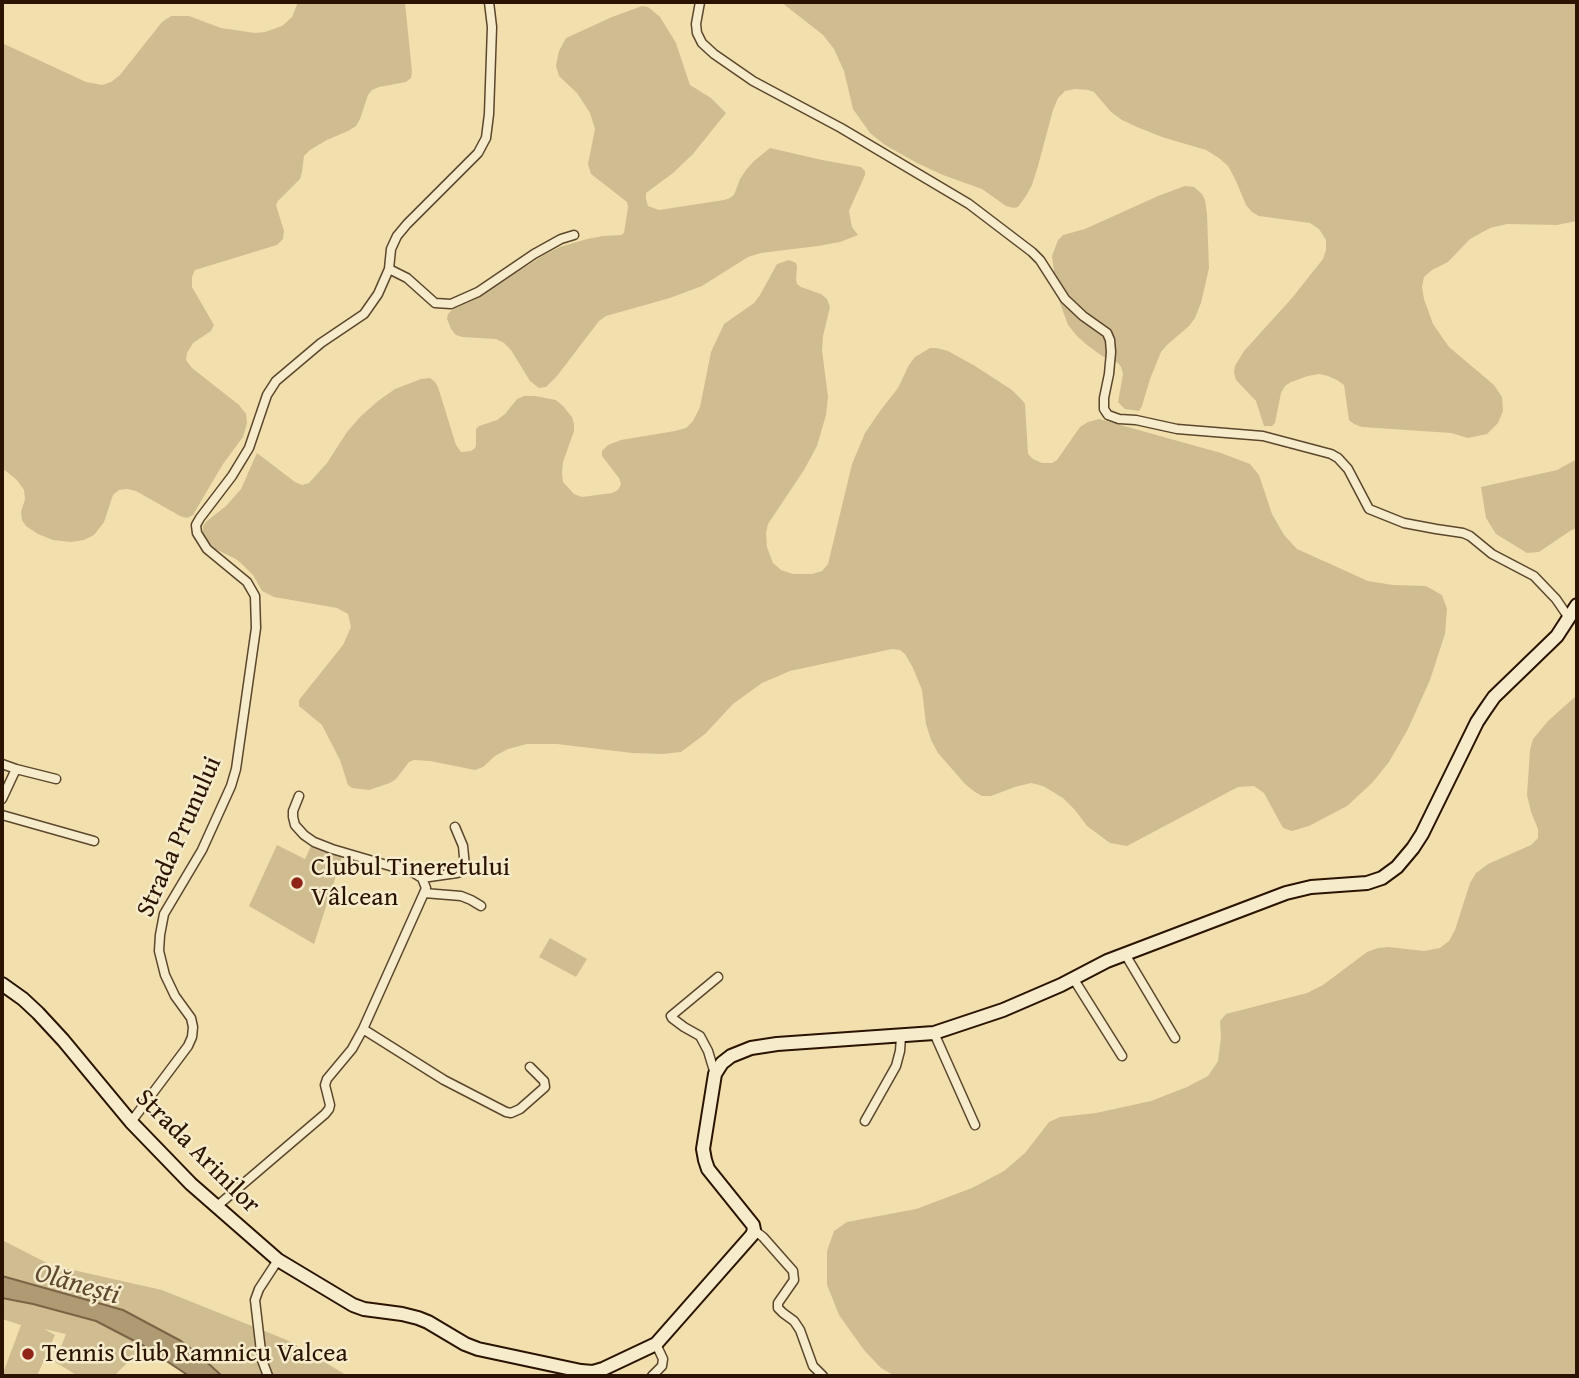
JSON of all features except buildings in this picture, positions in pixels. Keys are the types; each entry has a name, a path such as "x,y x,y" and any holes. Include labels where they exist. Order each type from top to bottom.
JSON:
{"street":[{"name":"Strada Prunului","path":"131,1122 192,1037 191,1018 175,996 165,975 159,951 160,935 164,914 202,850 234,777 241,745 256,628 255,596 247,582 207,549 197,533 196,525 249,448 267,395 276,381 321,343 364,314 378,294 389,269 391,249 397,236 478,153 486,138 489,114 492,27 489,2"},
{"path":"700,2 696,33 714,54 753,81 841,128 969,204 1040,260 1065,299 1107,333 1111,352 1104,409 1108,415 1177,429 1263,436 1331,454 1348,469 1369,509 1404,523 1470,536 1492,554 1534,576 1556,599 1569,618"},
{"path":"389,269 407,278 435,303 450,304 478,292 534,254 574,235"},
{"path":"822,1376 813,1366 800,1329 778,1308 778,1303 794,1280 793,1271 754,1230 749,1219 708,1169 705,1160 703,1149 716,1074 722,1063 731,1056 764,1045 934,1033 1003,1010 1125,954 1286,892 1311,887 1367,883 1382,878 1405,859 1422,834 1477,722 1494,697 1557,636 1577,605"},
{"path":"2,764 56,779"},
{"path":"2,799 16,769"},
{"path":"216,1207 326,1114 330,1105 325,1085 327,1079 352,1049 363,1029 424,893 422,878 414,873 371,862 314,842 304,835 295,825 293,811 299,796"},
{"path":"2,815 94,841"},
{"path":"422,878 463,871 465,857 455,827"},
{"path":"424,893 461,896 481,906"},
{"path":"1125,954 1175,1038"},
{"path":"716,1074 700,1036 671,1016 718,977"},
{"path":"1073,978 1122,1056"},
{"name":"Strada Arinilor","path":"2,984 38,1013 131,1122 216,1207 278,1260 353,1304 364,1309 418,1318 478,1349 581,1371 603,1369 656,1344"},
{"path":"363,1029 444,1080 506,1112 520,1109 545,1087 544,1081 530,1067"},
{"path":"934,1033 975,1125"},
{"path":"865,1121 895,1066 901,1037"},
{"path":"652,1376 662,1366 663,1359 656,1344 749,1241 754,1230"},
{"path":"268,1376 262,1360 256,1300 259,1289 278,1260"}],"shaded area":[{"path":"298,2 405,2 412,72 411,78 406,82 372,90 356,126 327,140 304,156 300,179 276,205 284,231 283,239 277,245 195,270 192,287 214,325 211,331 193,343 186,360 246,414 247,423 243,437 223,464 193,515 187,518 136,491 127,489 119,490 113,495 104,522 94,535 71,542 53,540 38,534 22,520 24,490 17,480 2,468 2,43 86,82 102,85 120,75 162,22 171,16 189,16 221,28 265,32 282,26 292,17"},
{"path":"781,2 1577,2 1577,221 1557,225 1507,224 1490,228 1470,239 1448,262 1432,270 1424,277 1422,287 1433,324 1449,347 1494,385 1502,397 1503,411 1498,423 1487,434 1468,438 1451,433 1362,427 1349,420 1344,385 1319,374 1285,386 1275,423 1272,426 1264,426 1256,401 1236,380 1235,366 1244,351 1323,259 1326,240 1319,229 1310,223 1259,216 1252,212 1228,166 1219,158 1206,150 1162,137 1122,120 1111,112 1094,92 1075,89 1065,91 1058,98 1032,185 1026,196 1018,207 1006,206 982,189 917,163 870,133 853,109 844,71 834,49 823,35"},
{"path":"642,6 648,7 660,17 676,43 690,85 711,98 726,113 693,154 646,193 648,206 659,210 730,198 746,170 770,148 861,167 865,175 849,211 852,227 858,235 840,242 748,257 702,286 606,316 599,321 557,376 546,387 539,388 530,381 504,343 496,339 456,335 447,319 448,314 560,247 624,233 627,202 591,174 588,164 595,129 590,113 577,93 559,76 556,66 559,51 566,38"},
{"path":"1185,186 1194,187 1202,194 1207,214 1209,268 1201,303 1189,326 1161,352 1139,411 1125,409 1118,402 1123,374 1121,367 1087,345 1068,325 1057,295 1052,256 1058,240 1063,235 1085,229"},
{"path":"789,260 796,263 797,284 821,294 830,307 822,350 828,397 817,446 768,524 767,547 773,563 781,570 793,574 812,574 822,571 828,564 852,464 865,433 898,388 915,357 930,348 948,351 1012,390 1022,400 1025,404 1028,454 1033,459 1042,463 1057,460 1080,427 1099,419 1221,453 1250,464 1259,475 1272,514 1284,535 1297,549 1368,581 1426,586 1442,595 1447,609 1445,634 1430,680 1408,729 1389,762 1372,783 1347,806 1309,826 1292,831 1283,828 1264,793 1254,786 1238,787 1127,846 1110,843 1087,826 1063,798 1043,786 1031,783 991,796 982,796 965,784 938,753 931,740 922,690 913,668 905,654 892,649 790,671 762,683 733,704 705,734 681,752 632,753 557,744 527,744 508,749 475,770 414,760 390,783 369,790 348,785 340,760 322,725 299,706 299,700 343,645 351,627 348,614 337,608 274,597 262,591 253,575 243,565 215,549 203,534 203,526 207,521 241,489 257,453 295,482 302,485 309,483 327,463 347,432 378,401 395,389 430,378 438,387 456,445 461,452 475,448 476,429 497,420 517,399 535,396 556,400 572,417 574,424 563,462 563,482 574,494 582,497 612,493 618,490 621,484 602,456 602,451 608,445 621,440 675,431 686,428 693,421 700,407 711,352 724,324 754,303 777,264"},
{"path":"1577,459 1577,528 1539,552 1527,553 1496,534 1486,518 1481,487 1557,470"},
{"path":"1577,695 1577,1376 895,1376 881,1368 864,1350 839,1315 827,1285 827,1251 834,1231 847,1222 916,1209 972,1188 1004,1171 1025,1153 1049,1122 1060,1117 1096,1113 1151,1101 1208,1076 1218,1061 1220,1021 1226,1014 1307,993 1323,985 1367,952 1378,948 1424,951 1440,948 1449,941 1455,930 1470,883 1476,873 1488,864 1531,845 1538,838 1538,829 1527,795 1533,739 1548,721"},
{"name":"Clubul Tineretului Vâlcean","path":"277,845 305,859 311,846 342,857 314,944 249,906"},
{"path":"550,938 587,959 576,977 539,957"},
{"path":"2,1240 51,1265 162,1290 287,1340 348,1376 222,1376 181,1341 123,1310 2,1276"},
{"path":"2,1276 123,1310 181,1341 222,1376 189,1376 144,1346 96,1321 2,1298"},
{"path":"2,1298 96,1321 144,1346 114,1376 78,1376 55,1362 66,1334 44,1329 55,1335 37,1376 2,1376 21,1325 2,1319"}],"place":[{"name":"Clubul Tineretului Vâlcean","path":"297,883"},
{"name":"Tennis Club Ramnicu Valcea","path":"28,1354"}],"water label":[{"name":"Olănești","path":"77,1285"}]}
